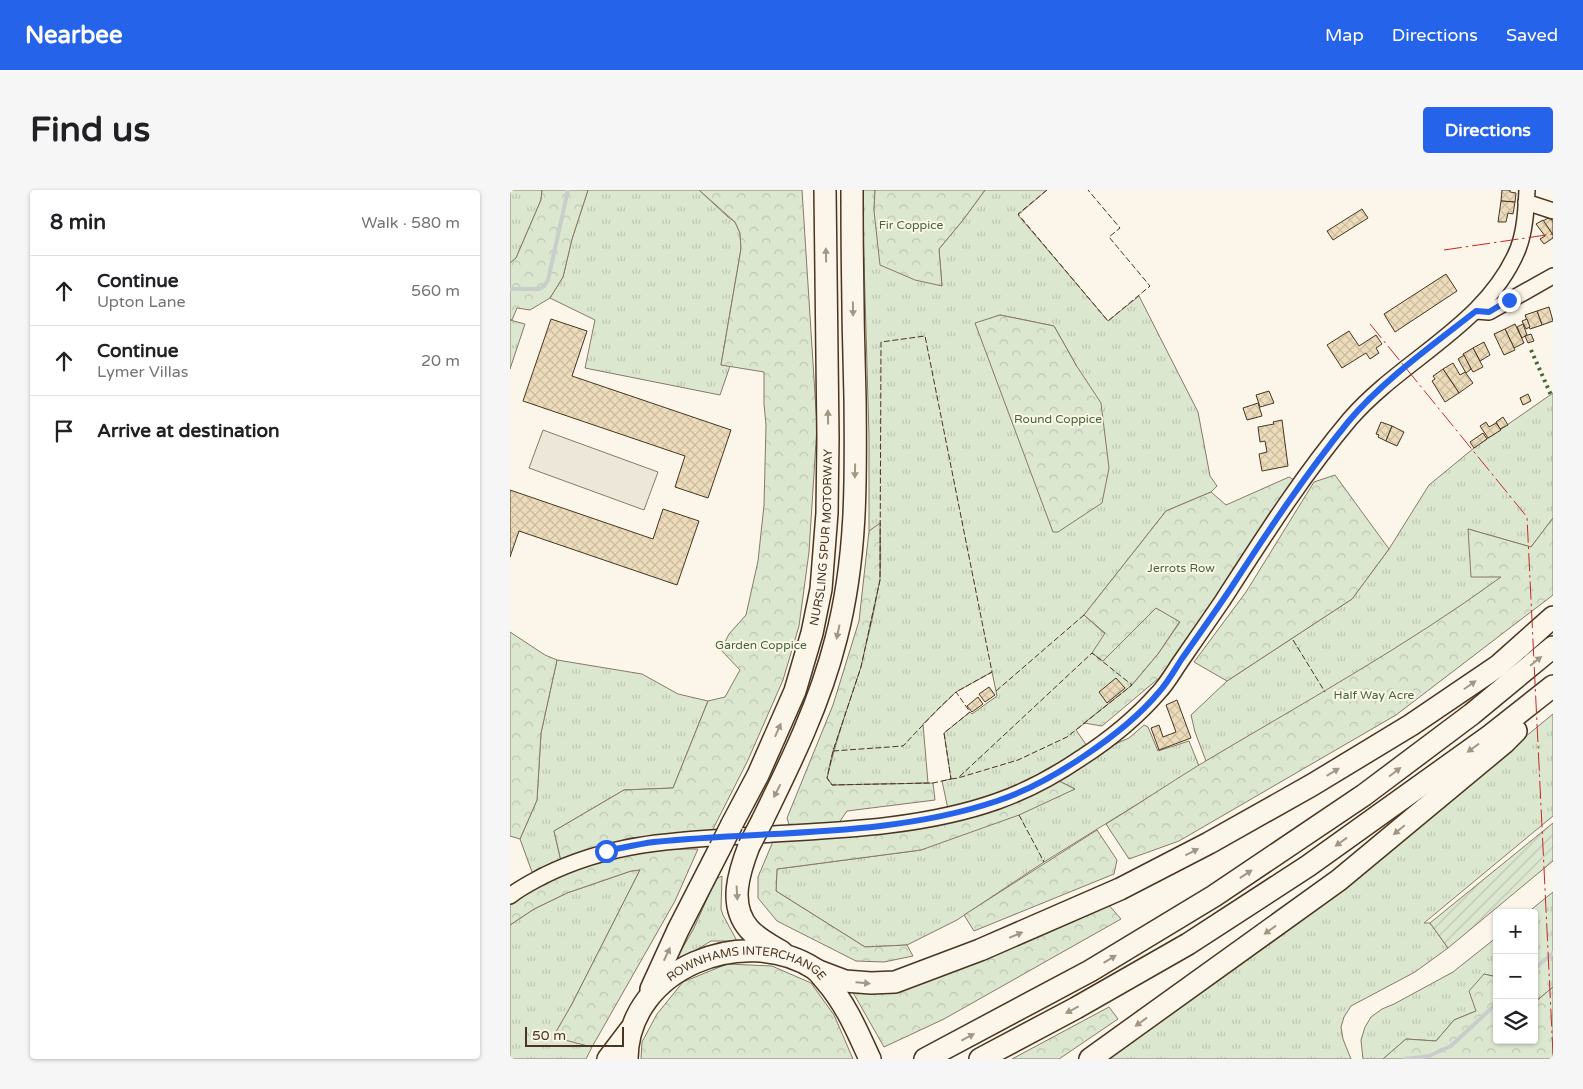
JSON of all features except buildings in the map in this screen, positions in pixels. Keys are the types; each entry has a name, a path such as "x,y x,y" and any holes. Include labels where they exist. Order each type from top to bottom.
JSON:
{"highway":[{"name":"NURSLING SPUR MOTORWAY","path":"647,999 678,930 758,775 795,691 812,633 822,589 827,513 828,438 825,190"},
{"path":"788,956 755,935 746,925 741,915 737,885 739,872 749,846 790,765 817,700 837,638 847,586 854,533 855,435 852,190"},
{"path":"816,970 845,981 871,984 895,982 980,950 1120,888 1209,843 1277,805 1411,725 1498,666 1553,617"},
{"path":"925,1059 1090,971 1214,896 1364,795 1472,714 1553,647"},
{"path":"980,1059 1076,1008 1196,939 1308,866 1491,735 1553,686"},
{"path":"1090,1059 1339,880 1504,743 1553,693"},
{"name":"ROWNHAMS INTERCHANGE","path":"628,1059 633,1027 647,999 670,976 695,962 729,952 755,951 788,956 816,970 845,1006 870,1059"},
{"path":"608,1059 633,1027"}],"street":[{"path":"510,896 520,888 561,867 606,851 652,842 868,827 946,816 999,801 1041,781 1081,758 1128,723 1159,692 1209,621 1284,506 1348,422 1382,387 1476,311 1498,285 1519,247 1524,225 1527,196 1553,211"},
{"path":"1476,311 1489,312 1553,276"}],"green space":[{"path":"510,190 542,190 541,200 516,258 510,263"},
{"path":"542,190 588,190 572,239 563,277 550,298 530,310 517,308 512,320 510,319 510,263 516,258 541,200"},
{"path":"588,190 699,190 735,222 740,233 741,249 721,365 730,366 720,395 585,368 595,320 550,298 563,277 572,239"},
{"name":"Garden Coppice","path":"699,190 802,190 817,426 809,552 799,626 783,680 748,760 711,833 629,838 561,861 554,831 624,790 673,788 708,701 725,697 740,670 721,650 729,634 746,615 758,561 764,505 766,425 764,372 721,365 741,249 740,233 735,222"},
{"path":"862,190 875,190 874,211 942,286 939,249 985,190 1047,190 1018,215 1108,321 1139,296 1198,412 1210,476 1217,486 1211,492 1166,511 1084,615 1105,634 1103,661 1155,607 1180,621 1158,654 1131,686 1076,730 1087,746 1041,775 1001,792 948,809 942,781 951,779 944,733 970,712 972,714 997,696 992,672 956,692 923,724 928,783 832,785 827,778 863,656 875,606 880,574 880,524 869,531 869,436","holes":["1000,315 1054,326 1076,365 975,324"]},
{"name":"Fir Coppice","path":"875,190 985,190 939,249 942,286 915,280 880,265 874,211"},
{"name":"Round Coppice","path":"1000,315 1054,326 1076,365 1101,403 1109,468 1102,503 1058,532 1053,532 975,323"},
{"path":"510,320 525,324 510,369"},
{"path":"1553,393 1553,518 1531,547 1468,529 1502,577 1393,650 1206,761 1191,715 1227,681 1352,599 1389,549 1429,485 1474,448"},
{"path":"1335,475 1389,549 1352,599 1227,681 1194,662 1246,592 1314,482"},
{"name":"Jerrots Row","path":"1289,477 1296,481 1240,566 1159,678 1102,726 1084,723 1132,685 1158,654 1180,622 1156,608 1103,661 1092,653 1105,633 1084,615 1166,511 1211,492 1226,505"},
{"name":"Half Way Acre","path":"1553,518 1553,595 1396,715 1179,841 1129,859 1106,824 1199,765 1390,651 1465,603 1501,577 1471,577 1468,529 1531,547"},
{"path":"880,523 880,580 861,667 833,751 827,778 832,785 933,783 935,800 847,811 838,824 790,828 787,818 833,705 859,621 869,531"},
{"path":"510,632 545,655 557,660 541,733 537,800 520,839 510,836"},
{"path":"557,660 642,674 678,694 708,701 673,788 624,790 554,831 561,861 532,872 520,839 537,800 541,733"},
{"path":"1553,714 1553,816 1424,923 1430,923 1448,948 1415,972 1351,1006 1344,1017 1341,1027 1343,1039 1351,1059 1106,1059 1503,755"},
{"path":"1144,725 1148,727 1158,751 1189,741 1199,766 1044,862 957,920 907,945 865,947 776,891 777,869 921,850 1075,789 1057,780 1104,749 1129,738"},
{"path":"1057,780 1075,789 1019,815 921,850 777,869 776,891 865,947 907,945 913,956 884,962 856,961 777,921 758,898 758,877 774,839 932,826 998,810"},
{"path":"1553,823 1553,861 1448,948 1430,923"},
{"path":"1097,830 1117,860 1114,874 974,931 964,915"},
{"path":"665,849 698,849 675,901 592,1047 553,1037 572,1004 640,870 631,871 567,893 534,909 510,925 510,905 539,885 557,876 616,856"},
{"path":"640,870 554,1036 592,1047 586,1059 510,1059 510,925 534,909 567,893 631,871"},
{"path":"722,876 721,909 737,941 711,941 673,964 693,930 716,879"},
{"path":"1553,892 1553,987 1538,1000 1538,909 1532,909"},
{"path":"1107,903 1121,919 944,1019 884,1047 851,989"},
{"path":"1493,940 1493,976 1484,974 1476,1011 1454,1020 1436,1041 1406,1039 1383,1059 1363,1059 1361,1040 1365,1027 1371,1017 1382,1009 1453,972"},
{"path":"727,964 772,966 811,983 834,1015 853,1059 641,1059 642,1042 657,1014 683,982"},
{"path":"1484,974 1493,976 1493,1044 1538,1044 1538,1000 1553,987 1553,1059 1383,1059 1406,1039 1436,1041 1454,1020 1476,1011 1469,991"},
{"path":"1109,1007 1118,1019 1059,1059 1012,1059"}],"shaded area":[{"path":"543,430 658,472 644,510 529,468"}],"waterway":[{"path":"510,289 539,289 548,280 568,190"},
{"path":"1538,966 1553,953"},
{"path":"1405,1059 1429,1056 1451,1046 1493,1007"}],"hedge":[{"path":"1531,350 1551,395"}],"fence":[{"path":"1047,190 1018,214 1108,321 1150,286 1109,237 1120,228 1088,190"},
{"path":"833,751 903,746 956,692 970,712 944,733 951,779 933,783 832,785 827,778 833,751 861,667 880,580 881,342 925,336 992,672 956,692"},
{"path":"996,691 1084,615"},
{"path":"1293,640 1325,692"},
{"path":"951,779 958,778 1018,760 1067,737 1132,685 1092,653 958,778"},
{"path":"1019,815 1044,862"}],"power":[{"path":"1444,250 1553,234"},
{"path":"1370,324 1527,517 1553,1054"}],"route":[{"path":"606,851 652,842 868,827 946,816 999,801 1041,781 1081,758 1128,723 1159,692 1209,621 1284,506 1366,401 1476,311 1489,312 1509,300"}]}
